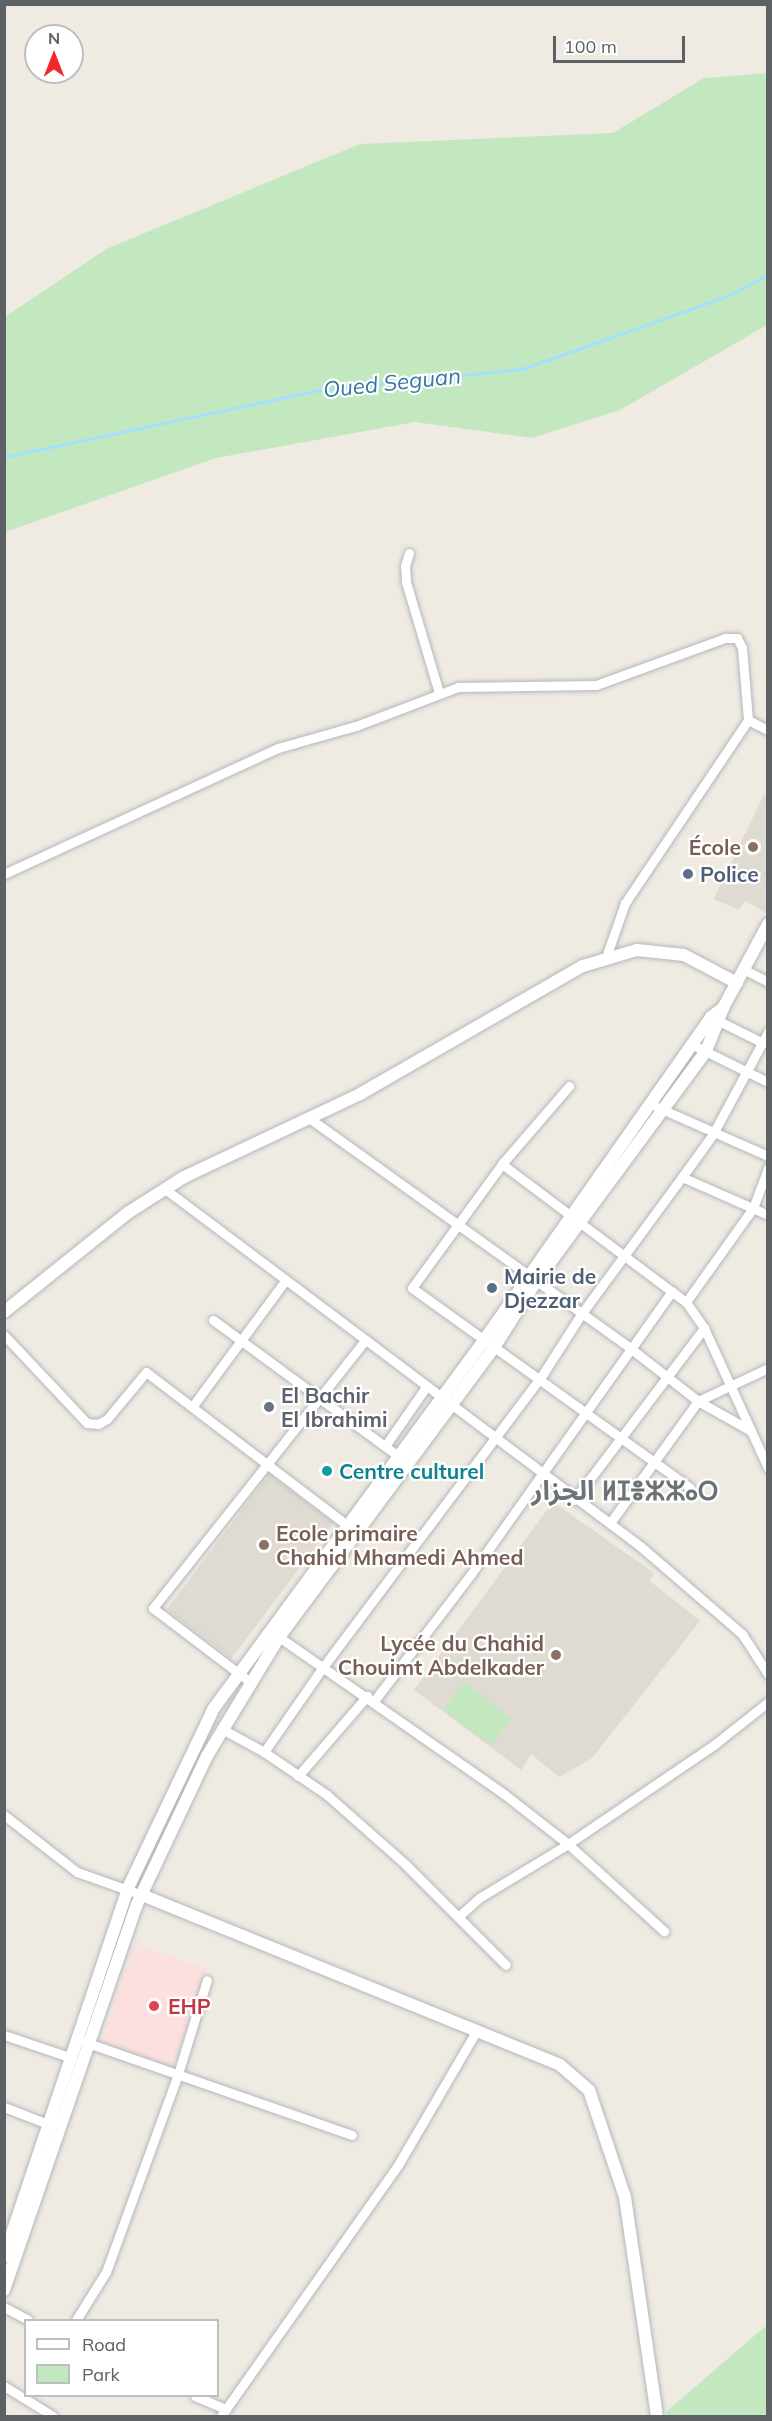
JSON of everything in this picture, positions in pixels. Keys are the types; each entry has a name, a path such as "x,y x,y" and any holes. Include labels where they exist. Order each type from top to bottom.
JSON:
{"main road":[{"path":"4,2257 55,2127 72,2058 84,2041 161,1846 222,1729 279,1637 358,1533 693,1045 723,1008 768,924"},
{"path":"4,1311 165,1189 445,1048 530,994 605,960 637,950 684,955 737,982"},
{"path":"574,1221 665,1111 706,1051 715,1019"},
{"path":"4,2290 84,2041 128,1888 198,1737 238,1673 398,1456 446,1402"},
{"path":"142,1895 560,2065 589,2090 625,2197 657,2416"}],"street":[{"path":"409,553 405,566 406,582 439,693"},
{"path":"4,874 278,748 356,726 439,693 458,687 596,685 725,638 736,638 742,648 748,720 625,903 605,960"},
{"path":"748,720 768,730"},
{"path":"744,969 768,982"},
{"path":"715,1019 763,1043"},
{"path":"264,1752 323,1666 541,1377 582,1313 626,1256 713,1134 768,1032"},
{"path":"693,1045 768,1082"},
{"path":"568,1086 502,1164 412,1288 541,1377 690,1488"},
{"path":"652,1104 713,1134 768,1156"},
{"path":"309,1118 531,1280 582,1313 698,1401 751,1431"},
{"path":"502,1164 574,1221 626,1256 686,1302 704,1328 768,1468"},
{"path":"686,1302 753,1208 768,1168"},
{"path":"682,1177 768,1215"},
{"path":"165,1189 574,1500 610,1523 742,1634 768,1674"},
{"path":"192,1407 285,1281"},
{"path":"298,1776 370,1699 471,1574 539,1473 672,1291"},
{"path":"213,1320 398,1456"},
{"path":"574,1500 619,1436 704,1328"},
{"path":"4,1335 87,1423 98,1424 106,1419 146,1372 358,1533"},
{"path":"250,1682 153,1608 269,1465 364,1342"},
{"path":"610,1523 698,1401 768,1368"},
{"path":"385,1446 426,1387"},
{"path":"279,1637 370,1699 568,1844 664,1931"},
{"path":"458,1917 479,1898 568,1844 715,1744 768,1702"},
{"path":"222,1729 264,1752 327,1795 397,1857 506,1965"},
{"path":"5,1818 77,1872 128,1888 142,1895"},
{"path":"77,2319 106,2272 178,2074 207,1980"},
{"path":"197,2397 223,2413 398,2164 477,2030"},
{"path":"4,2034 72,2058"},
{"path":"84,2041 352,2135"},
{"path":"4,2107 55,2127"},
{"path":"4,2307 26,2319"},
{"path":"4,2386 53,2416"}],"shaded area":[{"name":"École","path":"764,794 768,796 766,913 745,901 739,910 714,899"},
{"name":"Ecole primaire Chahid Mhamedi Ahmed","path":"269,1474 334,1523 231,1659 167,1610"},
{"name":"Lycée du Chahid Chouimt Abdelkader","path":"553,1502 654,1573 650,1581 700,1621 592,1758 559,1777 531,1754 521,1770 414,1690"},
{"name":"EHP","path":"135,1944 207,1969 173,2068 101,2043"}],"green space":[{"path":"767,73 767,325 620,410 532,438 415,422 216,458 5,532 5,317 106,249 360,144 613,133 704,78"},
{"path":"464,1682 512,1718 491,1745 444,1709"},
{"path":"767,2325 767,2416 667,2416 666,2412"}],"waterway":[{"name":"Oued Seguan","path":"4,457 319,390 522,369 730,295 768,274"}],"place":[{"name":"École","path":"753,847"},
{"name":"Police","path":"688,874"},
{"name":"Mairie de Djezzar","path":"492,1288"},
{"name":"El Bachir El Ibrahimi","path":"269,1407"},
{"name":"Centre culturel","path":"327,1471"},
{"name":"Ecole primaire Chahid Mhamedi Ahmed","path":"264,1545"},
{"name":"Lycée du Chahid Chouimt Abdelkader","path":"556,1655"},
{"name":"EHP","path":"154,2006"}],"district":[{"name":"الجزار ⵍⵊⴻⵣⵣⴰⵔ","path":"625,1491"}]}
